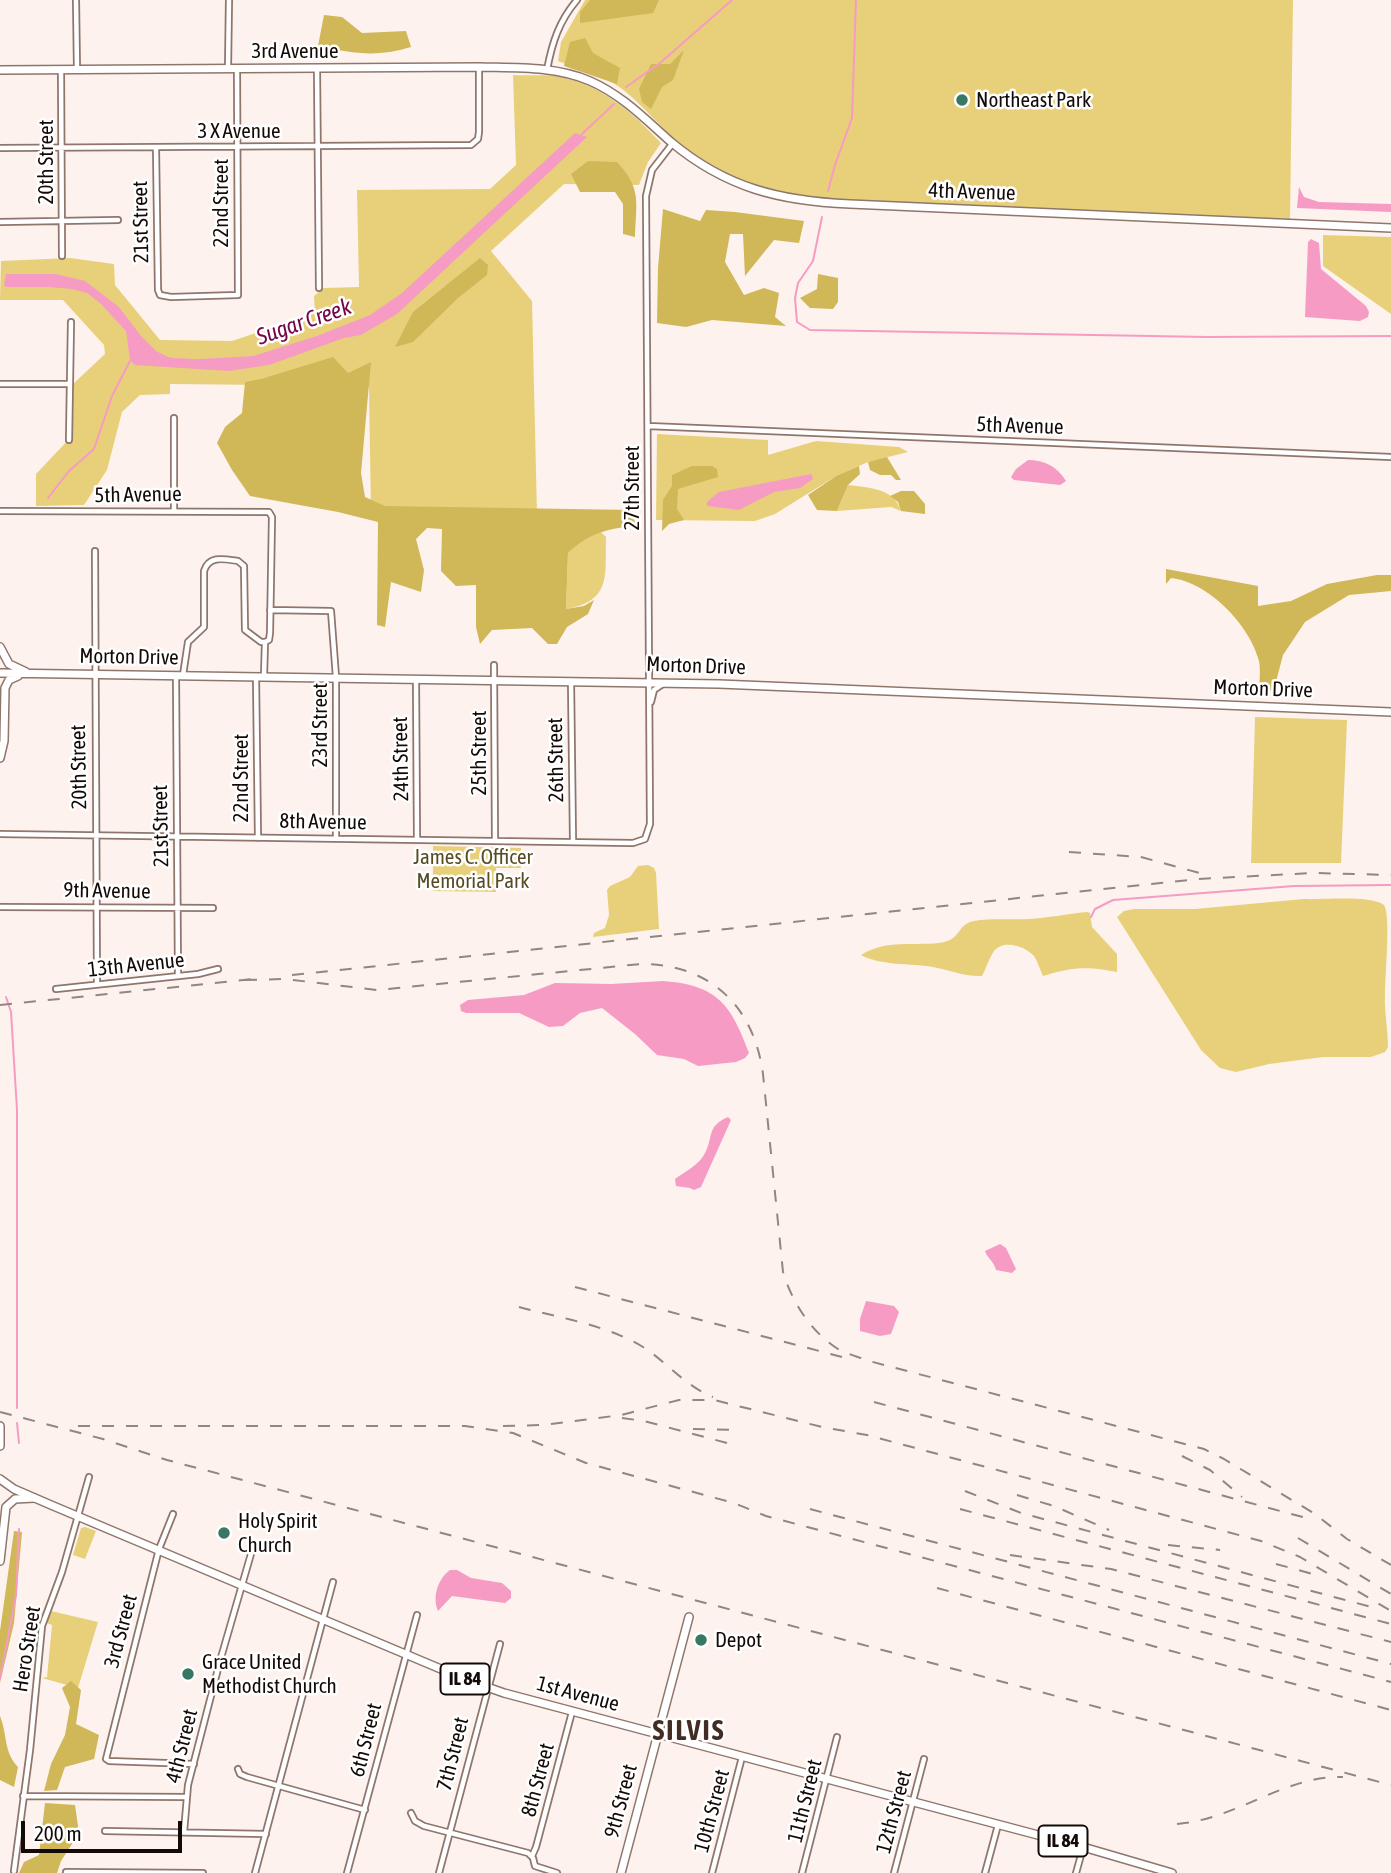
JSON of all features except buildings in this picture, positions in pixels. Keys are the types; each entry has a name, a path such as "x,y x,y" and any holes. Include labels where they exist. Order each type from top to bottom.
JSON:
{"street":[{"path":"76,0 77,69"},
{"name":"22nd Street","path":"160,295 238,295 237,147 229,0"},
{"path":"547,70 559,24 577,0"},
{"name":"3rd Avenue","path":"0,70 478,68 547,70 588,80"},
{"name":"3 X Avenue","path":"0,148 463,146 476,141 479,132 478,68"},
{"name":"20th Street","path":"61,69 62,256"},
{"path":"317,69 319,288"},
{"name":"4th Avenue","path":"588,80 622,99 698,162 736,183 771,195 812,202 1391,228"},
{"name":"27th Street","path":"645,839 650,824 647,185 655,163 673,143"},
{"name":"21st Street","path":"156,148 160,295"},
{"path":"0,222 118,220"},
{"path":"69,440 71,322"},
{"path":"0,384 70,384"},
{"path":"174,418 174,510"},
{"name":"5th Avenue","path":"648,426 1391,457"},
{"name":"5th Avenue","path":"0,511 262,510 269,512 272,517"},
{"name":"22nd Street","path":"258,838 260,676 265,642 270,637 272,517"},
{"name":"20th Street","path":"95,551 97,984"},
{"name":"21st Street","path":"178,976 176,836 179,675 188,642 204,627 205,568 213,560 238,561 244,566 245,630 265,642"},
{"name":"23rd Street","path":"270,610 331,611 336,677 337,839"},
{"path":"0,647 9,664 29,673"},
{"name":"25th Street","path":"494,665 495,840"},
{"name":"Morton Drive","path":"0,673 668,682 1391,712"},
{"path":"0,758 4,741 5,688 9,680 29,673"},
{"name":"24th Street","path":"416,678 417,839"},
{"name":"26th Street","path":"571,680 573,841"},
{"path":"649,709 654,690 668,682"},
{"name":"8th Avenue","path":"0,834 633,842 645,839"},
{"name":"9th Avenue","path":"0,907 213,908"},
{"name":"13th Avenue","path":"56,989 198,974 218,969"},
{"path":"0,1426 0,1446"},
{"name":"Hero Street","path":"14,1871 30,1751 42,1626 62,1572 89,1477"},
{"name":"1st Avenue","path":"0,1479 14,1489 35,1498 486,1686 1168,1872"},
{"path":"0,1561 6,1507 16,1499 35,1498"},
{"name":"3rd Street","path":"173,1514 159,1549 106,1759 194,1764"},
{"name":"4th Street","path":"184,1832 186,1797 253,1547"},
{"path":"256,1873 333,1582"},
{"name":"6th Street","path":"347,1873 417,1615"},
{"name":"9th Street","path":"621,1873 689,1617"},
{"name":"7th Street","path":"439,1873 486,1686 500,1644"},
{"name":"8th Street","path":"532,1856 572,1711"},
{"name":"11th Street","path":"802,1873 837,1737"},
{"name":"10th Street","path":"712,1873 742,1756"},
{"name":"12th Street","path":"894,1873 923,1759"},
{"path":"239,1769 240,1774 247,1777 365,1810"},
{"path":"23,1796 186,1797"},
{"path":"411,1813 419,1824 528,1853 535,1866 553,1873"},
{"path":"985,1873 998,1824"},
{"path":"105,1831 266,1834"},
{"path":"1076,1873 1083,1847"},
{"path":"66,1872 203,1873"}],"green space":[{"name":"Northeast Park","path":"585,0 1293,0 1290,219 807,198 756,185 724,173 694,155 616,85 558,61 561,42"},
{"path":"513,75 556,76 591,87 628,111 661,143 648,162 639,185 564,184 491,251 532,301 537,514 371,514 369,386 170,384 170,394 140,395 122,412 107,470 84,505 36,506 36,474 71,437 72,385 105,354 104,345 63,300 0,300 1,261 70,258 114,264 115,285 160,340 232,341 315,313 314,296 324,288 359,287 357,190 490,189 516,165"},
{"path":"1323,235 1391,237 1391,314 1323,266"},
{"path":"657,434 768,440 768,455 816,441 899,447 908,452 868,462 836,476 775,514 755,521 656,520"},
{"path":"848,485 887,493 898,503 901,511 891,507 837,511"},
{"path":"600,531 606,537 603,584 592,600 566,609 568,553 582,539"},
{"path":"1255,717 1347,720 1341,863 1251,863"},
{"name":"James C. Officer Memorial Park","path":"433,846 521,848 521,868 496,868 496,892 433,891"},
{"path":"648,865 654,868 656,873 659,929 593,937 594,933 605,928 609,915 607,890 610,886 630,877 638,866"},
{"path":"1304,899 1357,899 1384,905 1387,921 1385,1000 1388,1047 1385,1052 1371,1057 1323,1057 1269,1064 1236,1072 1220,1068 1201,1050 1117,917 1124,911 1134,909 1195,909"},
{"path":"1090,913 1092,927 1117,954 1117,972 1080,968 1043,976 1030,952 1009,945 998,947 994,951 982,976 933,967 887,963 861,955 889,945 947,941 974,921"},
{"path":"81,1528 96,1531 85,1559 73,1555"},
{"path":"51,1611 98,1622 78,1688 42,1678 47,1677 52,1625 47,1623"}],"shaded area":[{"path":"590,0 659,0 653,13 580,23 580,12"},
{"path":"324,15 342,17 362,33 406,31 411,47 364,53 318,46"},
{"path":"585,38 593,53 620,68 617,84 564,66 570,42"},
{"path":"684,50 673,80 662,87 651,109 642,102 639,89 651,64 670,64"},
{"name":"Sugar Creek","path":"575,133 587,137 397,314 361,335 344,338 269,365 229,371 135,365 130,360 126,331 87,293 72,289 4,285 6,274 56,274 85,281 119,307 141,336 156,351 168,357 182,360 253,356 317,336 370,315 402,293"},
{"path":"588,161 617,162 630,180 636,196 635,237 623,234 623,204 615,192 580,192 571,174"},
{"path":"1299,187 1304,197 1319,202 1391,204 1391,212 1297,208"},
{"path":"663,209 700,221 706,210 804,221 799,243 774,240 745,276 743,234 730,234 725,262 744,295 764,288 779,293 775,317 786,326 712,320 686,327 657,323"},
{"path":"1311,239 1319,243 1321,269 1366,306 1368,317 1360,321 1305,317 1308,242"},
{"path":"480,258 488,265 487,275 458,298 413,342 395,347 413,312"},
{"path":"818,274 838,278 838,302 833,309 810,308 800,298 817,289"},
{"path":"333,357 348,373 371,362 361,473 365,497 385,506 633,510 635,525 599,533 584,540 568,553 566,609 584,606 594,600 588,614 567,627 557,644 548,644 532,628 492,630 480,644 476,627 476,585 456,586 441,571 442,529 427,528 416,539 424,570 421,592 391,582 385,627 377,625 378,522 250,496 217,443 225,427 242,413 245,382"},
{"path":"887,457 901,480 870,470 868,462"},
{"path":"1028,460 1050,465 1059,471 1066,481 1060,485 1014,480 1011,477 1016,469"},
{"path":"692,466 712,466 717,469 718,477 678,489 677,509 684,520 669,524 662,531 663,500 672,486 672,475"},
{"path":"859,466 860,474 848,485 837,511 817,510 808,495 836,476"},
{"path":"811,474 813,479 800,488 774,492 739,510 707,506 707,502 719,492"},
{"path":"901,491 914,491 925,504 925,514 901,511 898,502 890,496"},
{"path":"1166,569 1258,586 1258,606 1291,601 1327,584 1377,575 1391,575 1391,591 1349,595 1305,622 1283,655 1274,689 1259,694 1259,661 1247,633 1226,608 1199,588 1171,578 1166,584"},
{"path":"663,981 697,987 720,1001 736,1022 749,1053 745,1058 736,1062 698,1066 684,1059 657,1055 602,1008 580,1013 563,1026 549,1027 519,1013 466,1013 461,1011 460,1005 468,1000 524,995 555,983"},
{"path":"728,1117 731,1120 701,1187 694,1190 676,1186 675,1179 703,1157 716,1124"},
{"path":"1000,1244 1006,1248 1016,1269 1012,1273 996,1270 985,1251"},
{"path":"866,1301 894,1306 899,1312 891,1334 880,1336 860,1331 860,1319"},
{"path":"14,1531 22,1532 14,1623 0,1683 0,1631"},
{"path":"450,1570 457,1570 471,1578 502,1583 511,1591 511,1598 505,1603 452,1596 438,1611 437,1588"},
{"path":"71,1681 81,1690 76,1724 99,1735 94,1759 65,1767 57,1790 44,1791 51,1764 65,1735 70,1707 62,1688"},
{"path":"0,1716 8,1749 18,1767 14,1787 0,1780"},
{"path":"45,1803 75,1805 79,1833 61,1861 57,1873 19,1873 24,1862 39,1855"}],"waterway":[{"name":"Sugar Creek","path":"626,87 660,63 732,0"},
{"path":"828,191 852,118 856,0"},
{"name":"Sugar Creek","path":"582,134 614,104"},
{"path":"822,217 813,261 798,283 795,298 797,322 810,330 1207,337 1391,336"},
{"name":"Sugar Creek","path":"175,359 193,360"},
{"path":"48,498 69,471 94,449 112,396 130,361"},
{"path":"1091,917 1095,909 1113,900 1294,886 1391,885"},
{"path":"6,997 11,1012 17,1110 17,1408"},
{"path":"17,1423 19,1443"},
{"path":"0,1678 16,1595 19,1529"}],"railway":[{"path":"1069,852 1141,857 1203,874"},
{"path":"292,975 1198,879 1314,873 1391,875"},
{"path":"245,980 285,979 377,990 641,964 666,966 708,981 725,994 739,1010 758,1050 763,1074 783,1272 804,1315 828,1342 842,1351 869,1361 1204,1449 1315,1514 1347,1539 1391,1565"},
{"path":"0,1005 254,979"},
{"path":"575,1287 846,1358"},
{"path":"519,1307 583,1323 629,1339 652,1353 685,1381 713,1397"},
{"path":"503,1426 544,1425 621,1415 679,1400 714,1400 822,1427 867,1435 1261,1541 1300,1557 1391,1611"},
{"path":"874,1402 1310,1519"},
{"path":"0,1412 103,1439 167,1460 1391,1785"},
{"path":"622,1418 644,1421 731,1444"},
{"path":"78,1426 465,1426 513,1433 586,1463 734,1503 766,1516 1391,1682"},
{"path":"693,1429 735,1430"},
{"path":"1182,1456 1210,1470 1242,1497"},
{"path":"965,1491 1021,1513 1375,1608"},
{"path":"1017,1495 1054,1506 1109,1530"},
{"path":"810,1509 1391,1664"},
{"path":"960,1509 1391,1624"},
{"path":"1298,1538 1391,1594"},
{"path":"1168,1545 1220,1550"},
{"path":"1010,1555 1111,1569 1391,1642"},
{"path":"1276,1564 1320,1576"},
{"path":"937,1588 1391,1710"},
{"path":"1177,1824 1221,1814 1301,1783 1343,1777"}],"place":[{"name":"Northeast Park","path":"962,100"},
{"name":"Holy Spirit Church","path":"224,1533"},
{"name":"Depot","path":"701,1640"},
{"name":"Grace United Methodist Church","path":"188,1674"}],"district":[{"name":"SILVIS","path":"689,1731"}]}
